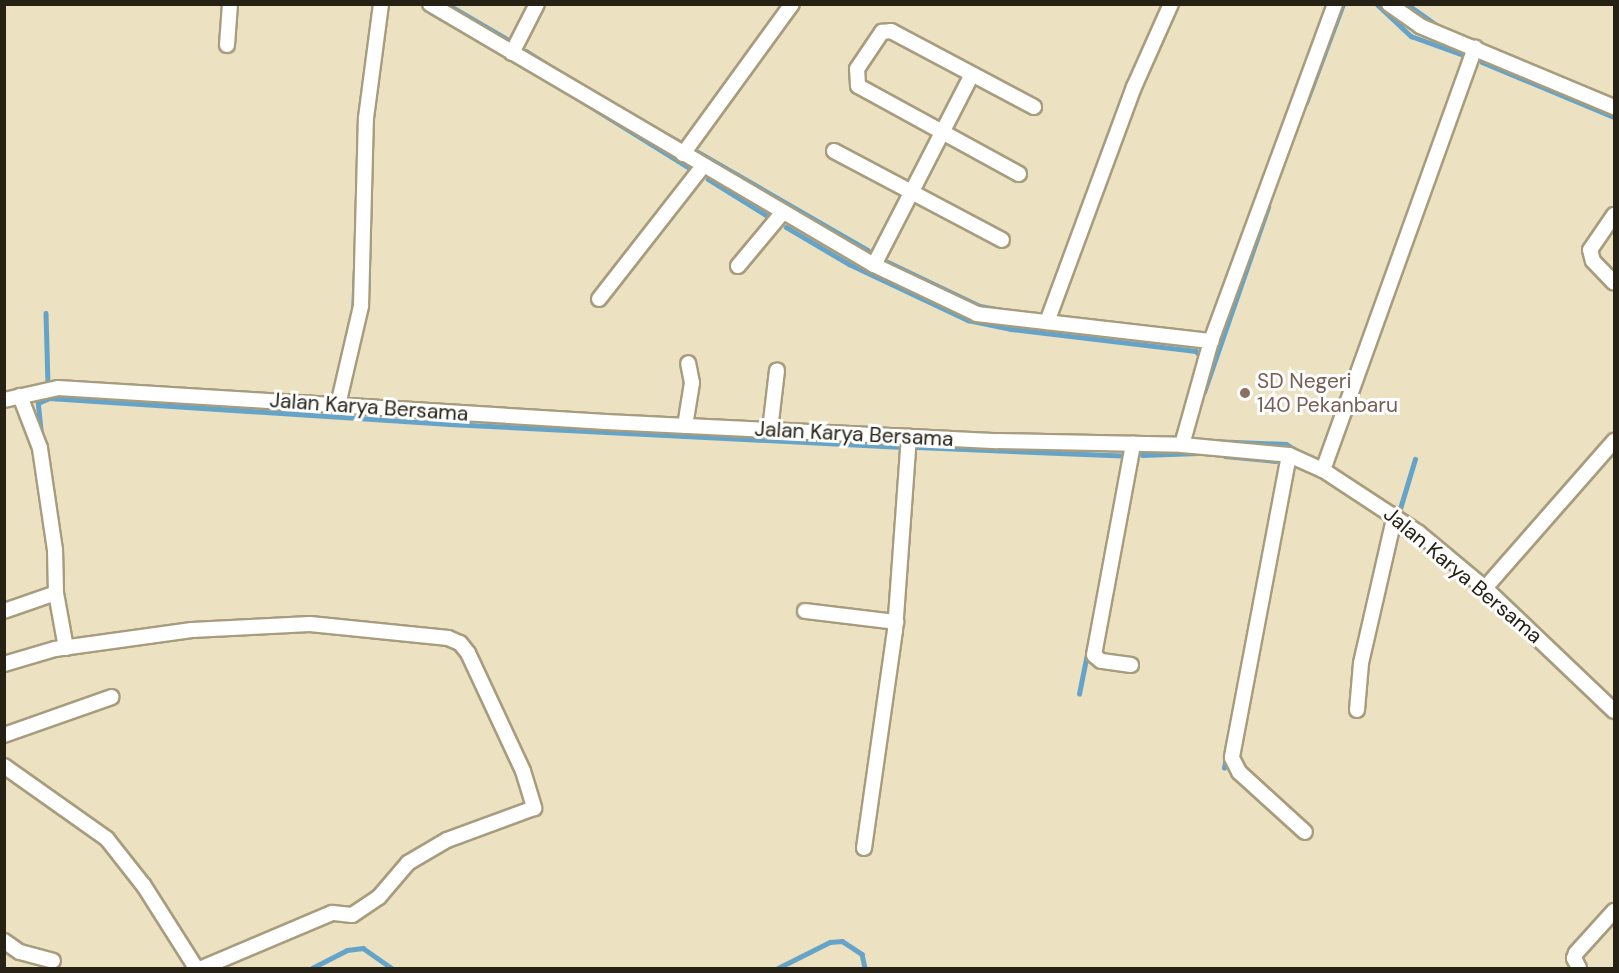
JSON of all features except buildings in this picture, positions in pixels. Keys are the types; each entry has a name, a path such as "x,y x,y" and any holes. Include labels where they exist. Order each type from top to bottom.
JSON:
{"street":[{"path":"226,45 230,4"},
{"path":"338,405 361,306 366,118 381,4"},
{"path":"430,4 874,265 977,314 1211,341"},
{"path":"512,53 537,4"},
{"path":"683,154 792,4"},
{"path":"1047,322 1134,87 1171,4"},
{"path":"1182,446 1211,341 1335,4"},
{"path":"1389,4 1420,26 1614,107"},
{"path":"1019,174 858,86 857,69 882,32 891,31 971,76 1034,107"},
{"path":"1323,470 1475,48"},
{"path":"874,265 971,76"},
{"path":"834,151 911,194 1002,240"},
{"path":"599,299 703,166"},
{"path":"738,266 783,212"},
{"path":"1614,215 1590,250 1593,261 1614,283"},
{"path":"685,426 692,383 688,363"},
{"path":"770,430 777,370"},
{"name":"Jalan Karya Bersama","path":"4,400 58,388 685,426 909,437 1182,446 1288,455 1323,470 1395,515 1485,588 1614,711"},
{"path":"20,396 40,448 56,550 56,592 66,648"},
{"path":"864,848 896,622 909,437"},
{"path":"1485,588 1614,441"},
{"path":"1131,665 1101,661 1094,655 1132,444"},
{"path":"1288,455 1232,758 1239,772 1305,831"},
{"path":"1357,710 1361,663 1395,515"},
{"path":"4,611 56,592"},
{"path":"805,611 896,622"},
{"path":"4,664 66,648 192,630 310,624 454,640 468,653 523,771 534,808 447,840 408,863 379,897 352,915 332,913 202,969"},
{"path":"4,735 112,697"},
{"path":"4,766 107,839 144,886 196,969"},
{"path":"1579,969 1574,958 1576,953 1614,911"},
{"path":"4,941 20,952 53,961"}],"waterway":[{"path":"447,4 507,39"},
{"path":"1306,103 1343,4"},
{"path":"1377,4 1411,36 1469,57"},
{"path":"1407,4 1441,28"},
{"path":"526,51 561,73"},
{"path":"1482,62 1614,117"},
{"path":"1543,70 1566,80"},
{"path":"577,98 688,167"},
{"path":"654,128 678,141"},
{"path":"698,152 868,250"},
{"path":"708,179 766,215"},
{"path":"1204,392 1268,207"},
{"path":"786,227 849,264 968,320 1011,329 1196,351 1202,358"},
{"path":"353,312 356,246"},
{"path":"888,262 980,306 1008,311"},
{"path":"46,313 48,386"},
{"path":"41,434 38,403 49,398 449,424 897,447"},
{"path":"1164,438 1176,438 1185,411"},
{"path":"1211,441 1286,444 1304,455"},
{"path":"917,447 1128,456"},
{"path":"1142,455 1198,453"},
{"path":"1225,456 1276,461"},
{"path":"1399,512 1415,459"},
{"path":"1399,512 1426,531"},
{"path":"1435,538 1480,575"},
{"path":"1499,593 1614,703"},
{"path":"1079,694 1091,634"},
{"path":"1224,768 1227,753"},
{"path":"778,968 830,942 842,941 862,954 865,968"},
{"path":"312,968 347,950 363,948 392,968"}],"place":[{"name":"SD Negeri 140 Pekanbaru","path":"1245,393"}]}
